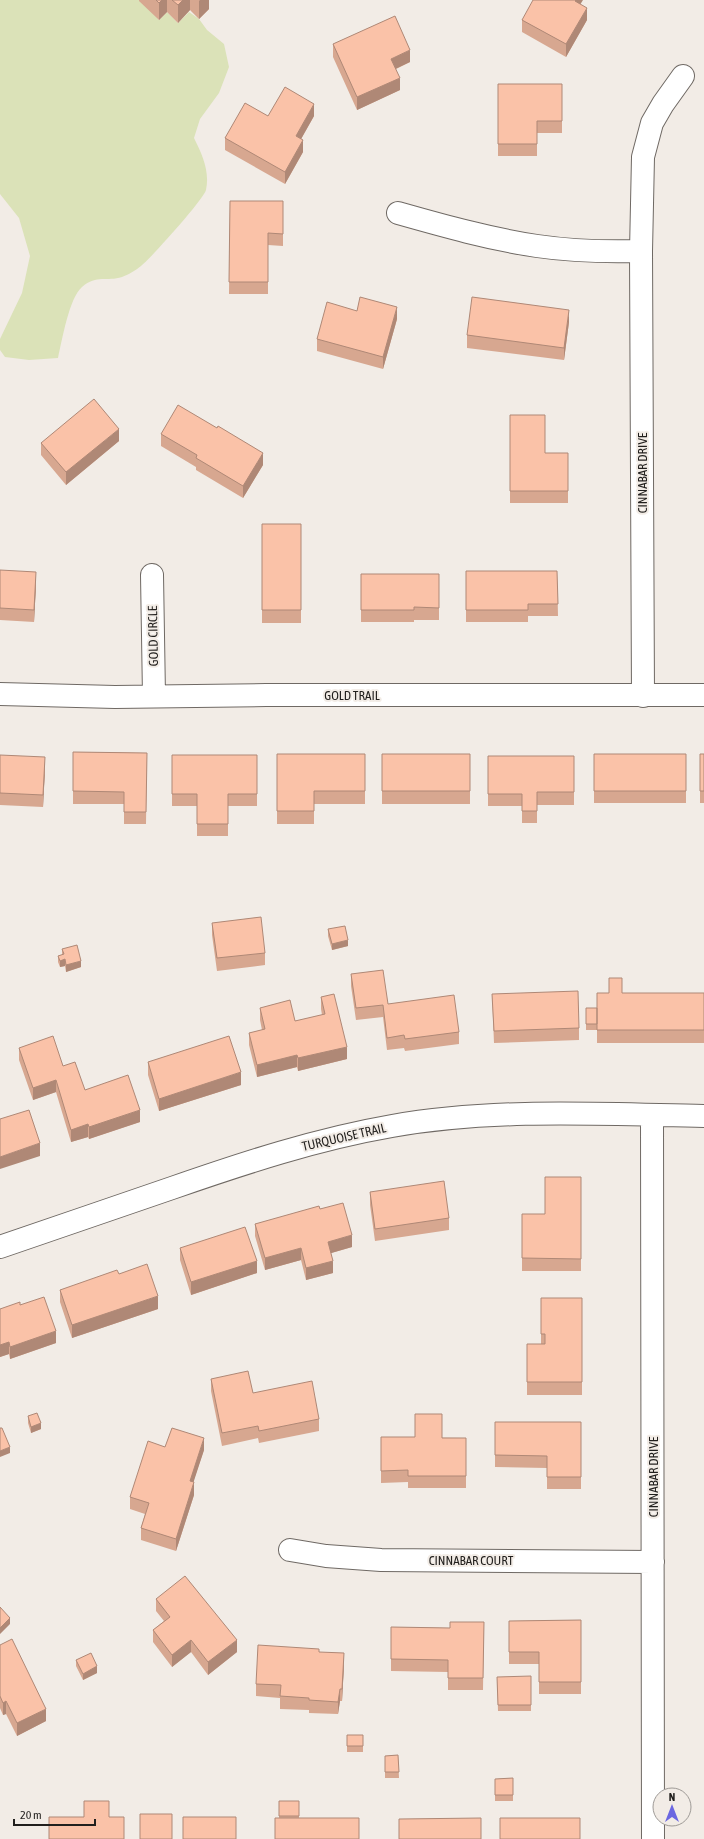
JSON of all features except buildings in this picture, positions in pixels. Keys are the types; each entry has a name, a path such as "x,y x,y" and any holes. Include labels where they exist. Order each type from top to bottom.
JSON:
{"street":[{"name":"CINNABAR DRIVE","path":"643,696 641,251 643,157 646,141 655,117 683,76"},
{"path":"398,213 462,231 539,246 604,252 641,251"},
{"name":"GOLD CIRCLE","path":"152,575 154,696"},
{"name":"GOLD TRAIL","path":"0,694 46,696 704,695"},
{"name":"TURQUOISE TRAIL","path":"0,1247 214,1173 291,1149 392,1126 486,1115 704,1116"},
{"name":"CINNABAR DRIVE","path":"652,1115 653,1839"},
{"name":"CINNABAR COURT","path":"290,1550 326,1556 381,1560 653,1562"}],"green space":[{"path":"0,0 140,0 159,20 167,12 178,23 189,12 199,19 207,30 224,44 229,67 219,93 200,119 194,138 206,169 207,183 203,196 176,229 139,268 122,277 97,279 82,287 73,300 58,358 29,360 5,357 0,350 0,339 22,293 30,256 19,218 0,194"}]}
